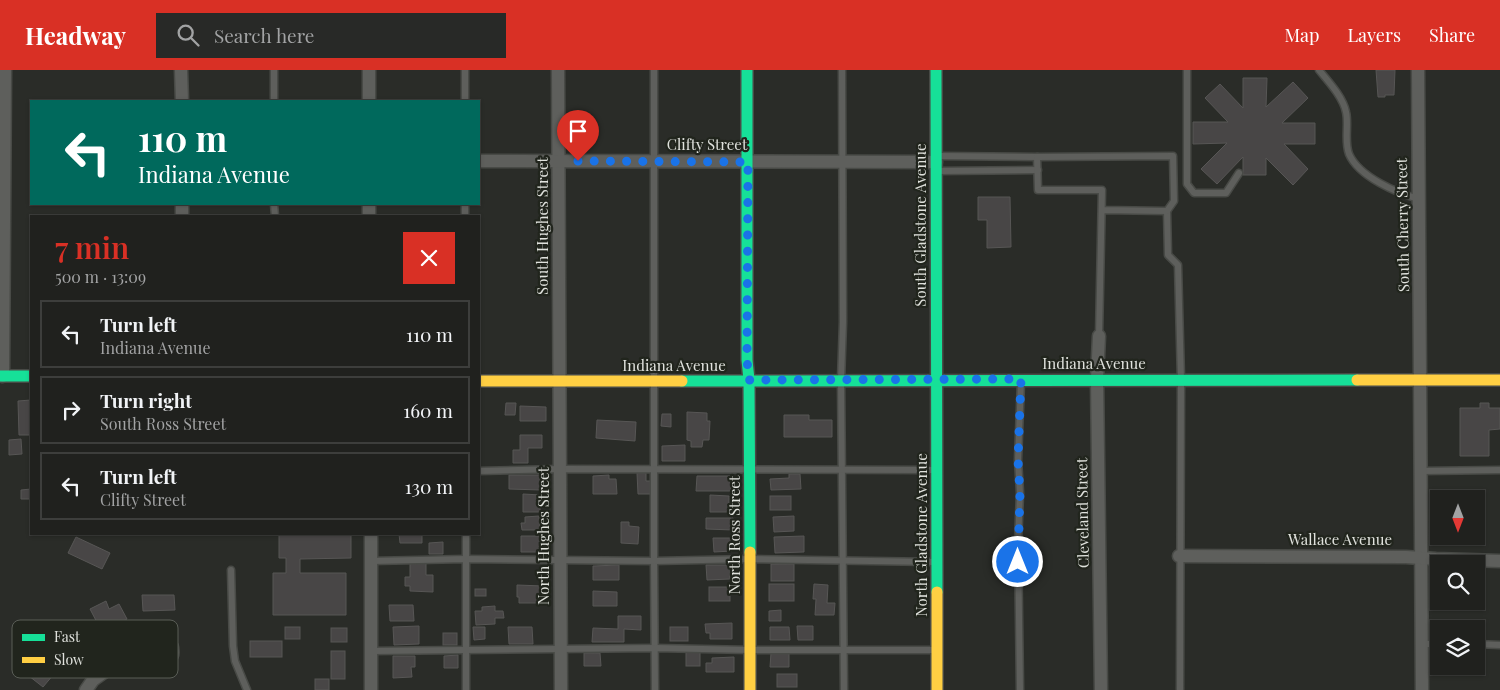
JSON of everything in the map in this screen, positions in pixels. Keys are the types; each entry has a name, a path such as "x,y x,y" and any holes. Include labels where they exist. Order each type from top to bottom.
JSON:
{"street":[{"path":"5,70 2,376 30,376"},
{"path":"182,70 182,100"},
{"path":"369,70 369,100"},
{"name":"South Hughes Street","path":"558,70 560,382"},
{"name":"North Ross Street","path":"747,70 750,690"},
{"name":"South Gladstone Avenue","path":"936,70 937,380"},
{"name":"South Cherry Street","path":"1418,70 1422,690"},
{"name":"Clifty Street","path":"480,160 936,163"},
{"name":"Cleveland Street","path":"1099,336 1097,379 1101,690"},
{"name":"North Gladstone Avenue","path":"937,380 937,690"},
{"name":"Indiana Avenue","path":"480,381 1500,380"},
{"name":"North Hughes Street","path":"560,382 560,690"},
{"path":"371,535 371,690"},
{"name":"Wallace Avenue","path":"1179,556 1406,557 1500,560"},
{"path":"86,690 96,678"}],"lane":[{"path":"274,70 274,100"},
{"path":"465,70 465,100"},
{"path":"654,70 654,561 656,690"},
{"path":"842,70 843,322 841,380 844,690"},
{"path":"1187,70 1186,184 1194,193 1226,193 1238,172"},
{"path":"1318,70 1343,103 1346,112 1349,154 1361,169 1377,181 1404,195 1419,199"},
{"path":"936,163 1037,157 1173,156 1174,201 1167,210 1168,255 1178,265 1181,380 1180,690"},
{"path":"1037,157 1038,190 1102,190 1099,336"},
{"path":"936,163 1038,170"},
{"path":"1102,210 1167,210"},
{"path":"1020,690 1018,543 1020,493 1018,460 1021,379"},
{"path":"480,471 560,469 937,470"},
{"path":"1421,471 1500,470"},
{"path":"466,535 466,690"},
{"path":"371,561 750,559 937,562"},
{"path":"231,570 233,646 235,661 246,690"},
{"path":"1422,644 1430,644"},
{"path":"1485,644 1500,644"},
{"path":"371,651 655,648 937,650"}],"building":[{"path":"1376,70 1395,70 1394,95 1378,97"},
{"path":"1243,78 1267,78 1266,107 1293,82 1308,98 1282,123 1315,123 1315,144 1284,144 1308,169 1293,185 1266,158 1266,175 1243,175 1243,157 1217,184 1201,169 1227,143 1193,144 1193,122 1228,122 1205,98 1220,84 1243,108"},
{"path":"978,197 1010,197 1011,247 987,248 987,220 978,220"},
{"path":"30,400 30,435 19,435 18,401"},
{"path":"506,403 516,403 515,415 505,415"},
{"path":"1480,403 1489,403 1489,408 1500,408 1500,429 1489,430 1489,456 1460,456 1460,408 1480,408"},
{"path":"520,406 546,407 546,421 520,421"},
{"path":"687,412 707,413 707,421 710,421 709,440 703,440 702,447 691,447 691,441 687,440"},
{"path":"662,414 671,414 671,427 661,426"},
{"path":"784,415 809,415 809,420 832,420 832,437 784,437"},
{"path":"597,420 636,422 635,441 596,438"},
{"path":"520,435 542,435 542,448 528,448 528,463 513,463 513,450 520,450"},
{"path":"21,439 22,454 9,455 9,440"},
{"path":"685,445 685,461 662,461 662,446"},
{"path":"637,473 646,473 646,481 651,481 651,494 638,494"},
{"path":"789,474 800,474 801,489 771,490 770,479 789,478"},
{"path":"509,475 541,475 541,490 509,489"},
{"path":"609,475 609,479 616,479 617,494 593,494 593,476"},
{"path":"697,476 731,476 731,491 696,491"},
{"path":"30,489 30,499 21,499 21,490"},
{"path":"523,494 541,495 540,512 523,512"},
{"path":"710,495 729,496 729,512 710,512"},
{"path":"770,496 791,496 791,510 770,510"},
{"path":"539,516 540,530 522,530 521,523 525,523 525,517"},
{"path":"794,516 794,531 774,532 773,517"},
{"path":"706,518 733,518 733,530 706,529"},
{"path":"621,522 629,522 629,526 639,527 638,544 621,543"},
{"path":"279,535 351,535 351,558 300,559 300,573 346,573 346,615 273,615 273,573 286,573 286,558 279,558"},
{"path":"399,535 422,535 422,543 400,543"},
{"path":"521,536 540,536 539,552 521,552"},
{"path":"804,536 804,552 775,553 774,537"},
{"path":"76,537 110,553 102,569 68,553"},
{"path":"713,538 732,538 732,551 714,552"},
{"path":"443,542 443,554 429,554 429,543"},
{"path":"410,562 426,562 426,575 433,575 433,592 410,591 410,586 405,586 405,577 410,577"},
{"path":"771,564 794,564 794,581 771,581"},
{"path":"619,565 619,580 593,580 593,566"},
{"path":"706,565 730,565 730,579 707,580"},
{"path":"769,584 794,584 794,601 769,601"},
{"path":"814,584 828,585 827,603 835,603 834,615 815,615 816,599 813,599"},
{"path":"517,585 543,586 543,603 519,603"},
{"path":"709,587 730,587 730,601 709,601"},
{"path":"475,589 486,589 486,596 475,596"},
{"path":"593,591 617,592 617,606 593,606"},
{"path":"142,595 174,595 175,610 143,611"},
{"path":"106,601 109,609 119,604 127,619 96,620 90,609"},
{"path":"389,605 413,605 414,621 390,621"},
{"path":"495,606 495,611 503,611 504,618 495,618 495,624 476,625 475,611 482,611 482,607"},
{"path":"781,610 781,621 769,621 769,611"},
{"path":"618,616 641,616 641,630 624,629 624,642 592,642 593,628 618,629"},
{"path":"732,623 732,639 710,639 710,633 706,633 705,624"},
{"path":"419,626 419,644 394,645 393,627"},
{"path":"797,626 813,626 813,640 798,640"},
{"path":"285,627 300,627 300,639 285,639"},
{"path":"473,627 485,627 485,639 474,640"},
{"path":"508,627 532,627 533,644 509,644"},
{"path":"670,627 688,627 688,641 670,641"},
{"path":"770,627 789,627 790,640 770,640"},
{"path":"331,628 347,628 347,642 331,642"},
{"path":"443,633 457,633 457,645 443,645"},
{"path":"250,641 282,641 282,657 250,657"},
{"path":"331,651 345,651 345,679 331,679"},
{"path":"686,652 700,652 700,666 686,666"},
{"path":"584,653 600,653 601,666 584,666"},
{"path":"771,653 789,653 789,667 770,667"},
{"path":"458,655 458,668 444,668 444,656"},
{"path":"393,656 415,656 415,667 411,667 412,677 393,678"},
{"path":"734,657 734,672 706,672 706,663 712,663 712,658"},
{"path":"777,674 797,674 797,687 777,687"},
{"path":"32,678 51,678 43,687"},
{"path":"315,679 329,679 329,690 315,690"}],"traffic: fast":[{"path":"747,70 747,360 749,380 750,552"},
{"path":"936,70 937,592"},
{"path":"0,376 30,376"},
{"path":"682,381 1357,380"}],"traffic: slow":[{"path":"1357,380 1500,380"},
{"path":"480,381 682,381"},
{"path":"750,552 750,690"},
{"path":"937,592 937,690"}],"route":[{"path":"578,161 748,162 747,360 749,380 1021,379 1018,460 1020,493 1018,562"}]}
